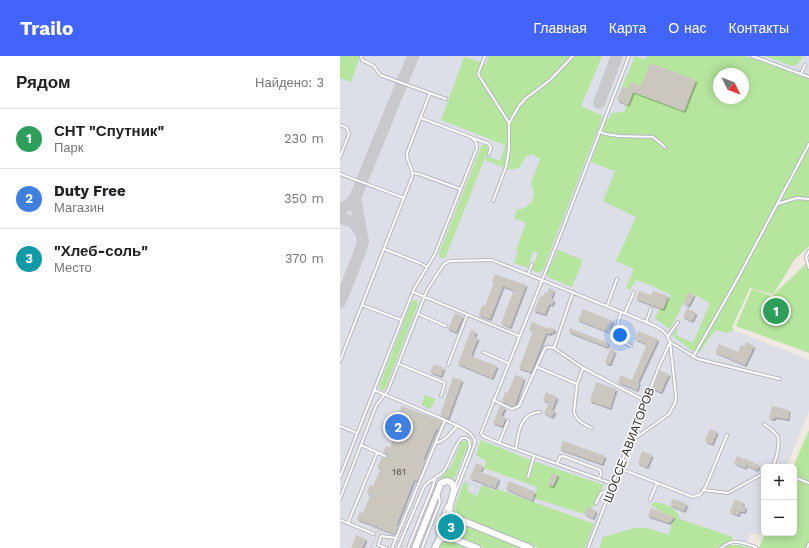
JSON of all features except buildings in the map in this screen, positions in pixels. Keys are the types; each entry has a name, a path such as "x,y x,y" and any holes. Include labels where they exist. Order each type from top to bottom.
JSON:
{"street":[{"path":"415,548 438,490 441,484 445,481 452,482 454,488 450,510 453,516 530,548"},
{"path":"436,545 442,538 447,536 477,548"}],"lane":[{"path":"361,56 362,60 374,66 380,75 446,99"},
{"path":"485,56 478,74 509,123"},
{"path":"493,201 506,167 509,149 509,123 525,99 550,80 573,56"},
{"path":"613,484 500,443 483,436 481,433 564,225 629,56"},
{"path":"752,56 809,77"},
{"path":"801,74 805,65"},
{"path":"340,361 413,173 406,155 430,94"},
{"path":"421,118 489,144 491,148 489,154"},
{"path":"340,125 347,128 349,134 340,157"},
{"path":"599,131 619,136 653,137 665,147"},
{"path":"340,477 401,320 413,292 435,254 477,148 476,142 472,138"},
{"path":"693,356 738,278 809,144"},
{"path":"413,173 460,189"},
{"path":"340,174 404,198"},
{"path":"776,205 797,198 809,199"},
{"path":"384,249 427,267"},
{"path":"809,251 806,258 809,268"},
{"path":"340,499 376,406 388,390 425,297 444,264 450,261 490,260 646,322 665,332 670,342 676,396 675,403 669,414 630,442"},
{"path":"528,274 532,264"},
{"path":"607,306 617,279"},
{"path":"413,292 519,336"},
{"path":"554,348 573,292"},
{"path":"625,314 634,292"},
{"path":"362,305 401,320"},
{"path":"646,322 651,309"},
{"path":"621,312 616,331 621,340 631,346"},
{"path":"418,314 446,326"},
{"path":"448,365 468,315"},
{"path":"668,336 678,322"},
{"path":"670,342 698,359 780,379"},
{"name":"ШОССЕ АВИАТОРОВ","path":"588,548 670,342"},
{"path":"493,400 512,409 517,408 545,348 549,347 554,348 583,368 646,400"},
{"path":"482,352 508,363"},
{"path":"399,364 445,383 440,396"},
{"path":"537,367 577,384"},
{"path":"583,368 577,384 574,412 576,419 592,428"},
{"path":"374,390 445,420 456,427 469,432 473,436 474,443 450,510"},
{"path":"516,449 522,423 527,416 533,412 540,412"},
{"path":"392,548 445,420"},
{"path":"500,443 508,420"},
{"path":"764,424 777,435 779,441 774,464"},
{"path":"340,426 358,433"},
{"path":"436,443 447,438 456,427"},
{"path":"619,468 693,497 701,494 727,435"},
{"path":"398,548 427,482 444,472 459,441 462,438 466,438 469,440 470,447 440,523 436,545"},
{"path":"361,445 385,456"},
{"path":"348,524 377,452"},
{"path":"528,477 534,456"},
{"path":"557,464 560,457 564,456 600,470 601,474 599,479"},
{"path":"703,490 728,493 761,475"},
{"path":"408,548 435,478"},
{"path":"797,478 809,483"},
{"path":"650,500 657,483"},
{"path":"422,548 440,502 438,490"},
{"path":"596,503 602,492 610,493"},
{"path":"340,520 374,534"},
{"path":"386,548 378,545 381,536 396,538"},
{"path":"721,548 728,542 736,542 756,548"},
{"path":"807,548 809,544"}],"path":[{"path":"460,520 478,486 463,480"},
{"path":"440,523 448,526 451,531 455,529 504,548"},
{"path":"448,526 453,524 455,525 455,529"}],"shaded area":[{"path":"340,56 809,56 809,246 795,259 774,293 772,294 750,288 732,328 733,330 809,360 809,411 787,464 761,464 761,534 758,535 751,533 747,543 686,521 675,548 340,548"}],"green space":[{"path":"341,56 360,56 351,82 340,78"},
{"path":"489,56 602,56 581,106 603,116 543,270 539,273 532,270 538,253 533,251 528,268 514,263 518,251 516,250 526,223 514,218 517,210 525,208 532,202 534,192 531,183 540,159 532,154 525,157 520,167 510,170 485,160 487,156 500,161 505,145 441,120 464,57 486,64"},
{"path":"635,56 645,60 647,56 745,56 809,79 809,246 795,259 774,293 772,294 750,288 732,327 733,330 727,333 715,330 700,352 692,351 672,335 676,329 678,330 676,335 693,343 710,303 689,292 670,329 655,318 660,308 663,309 671,295 636,280 630,290 626,288 634,269 616,261 636,217 603,201 615,171 591,162 607,118 609,119 611,113 624,112 636,84 628,89 622,87"},
{"path":"765,56 803,56 798,64 792,66"},
{"path":"483,145 487,145 488,150 446,256 441,258 439,253"},
{"path":"558,250 583,260 572,287 548,277 547,273"},
{"path":"809,261 809,353 736,326 752,289 772,296"},
{"path":"417,300 418,304 385,389 381,391 379,386 412,301"},
{"path":"425,395 435,399 432,407 429,409 422,405"},
{"path":"809,430 809,548 759,548 764,536 797,536 797,464 794,464"},
{"path":"481,440 533,461 604,485 592,509 587,507 584,514 534,498 537,487 484,468 486,461 476,455"},
{"path":"467,441 468,445 454,479 447,477 443,478 438,485 441,477 451,467 461,442"},
{"path":"464,482 469,485 467,491 477,496 482,485 496,491 498,489 594,524 585,548 539,548 460,517 456,514 454,509"},
{"path":"654,502 670,507 676,512 680,519 733,537 729,545 739,545 750,548 599,548 603,537 635,528 647,528 669,535 673,519 651,505"},
{"path":"459,523 520,548 486,548 453,536"},
{"path":"444,540 451,540 470,548 438,548"}],"taxiway":[{"path":"340,302 363,242 355,198 413,56"},
{"path":"599,103 617,56"},
{"path":"340,209 350,204 355,198"},
{"path":"340,217 354,223 361,232"}],"place":[{"name":"СНТ \"Спутник\"","path":"776,311"},
{"name":"Duty Free","path":"398,427"},
{"name":"\"Хлеб-соль\"","path":"451,527"}]}
